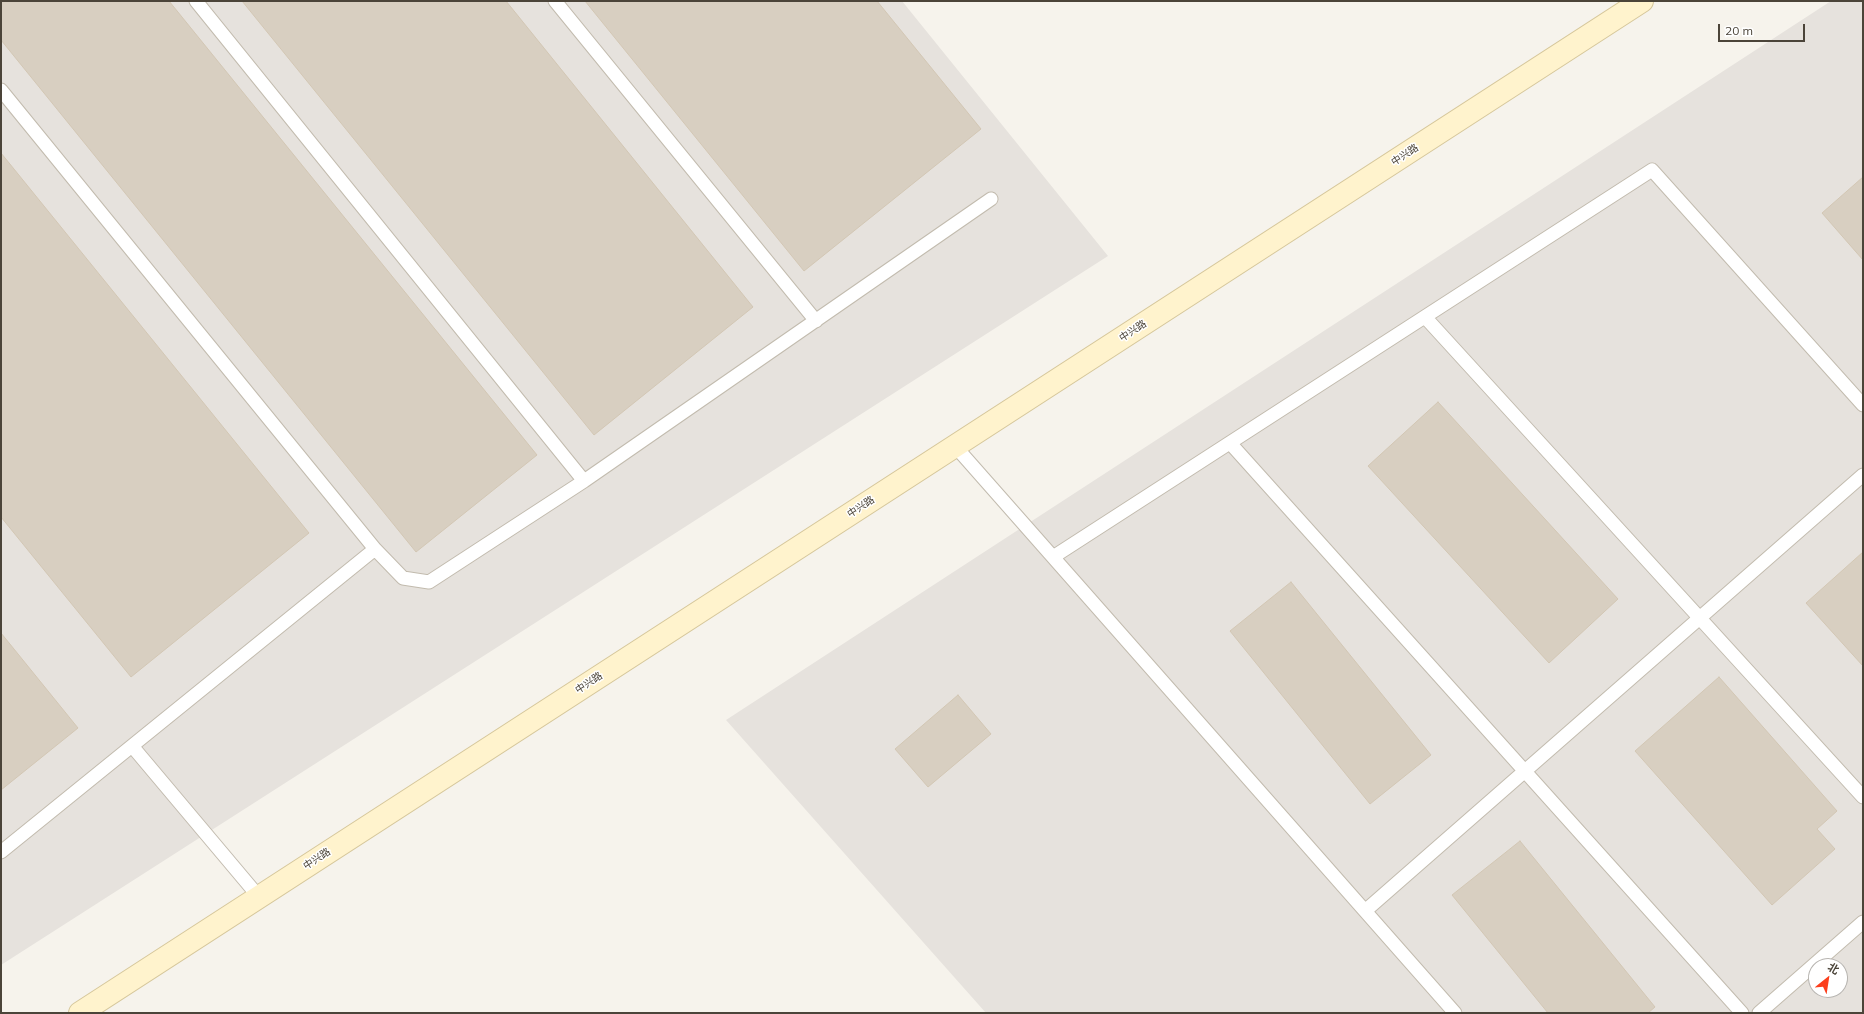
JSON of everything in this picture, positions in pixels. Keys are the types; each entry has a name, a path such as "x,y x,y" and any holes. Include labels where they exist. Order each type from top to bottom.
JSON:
{"street":[{"name":"中兴路","path":"80,1013 1642,1"}],"lane":[{"path":"196,1 584,481"},
{"path":"556,1 816,321"},
{"path":"1,90 375,549 403,578 429,582 584,481 991,199"},
{"path":"1053,557 1652,170 1863,405"},
{"path":"1425,317 1863,797"},
{"path":"1230,443 1742,1013"},
{"path":"955,446 1455,1013"},
{"path":"1365,910 1863,475"},
{"path":"1,852 375,549"},
{"path":"132,746 259,897"},
{"path":"1759,1013 1863,922"}],"shaded area":[{"path":"1,1 902,1 1108,256 1,965"},
{"path":"1831,1 1863,1 1863,1013 986,1013 726,720"}],"building":[{"path":"1,1 169,1 537,455 416,552 1,40"},
{"path":"242,1 506,1 753,307 594,435"},
{"path":"585,1 877,1 981,129 804,271"},
{"path":"1,153 309,533 131,677 1,517"},
{"path":"1863,177 1863,260 1822,213"},
{"path":"1438,402 1618,599 1549,663 1368,466"},
{"path":"1863,552 1863,666 1806,603"},
{"path":"1291,582 1431,755 1370,804 1230,631"},
{"path":"1,633 78,728 1,790"},
{"path":"1719,677 1837,811 1817,829 1835,849 1772,905 1635,751"},
{"path":"958,695 991,734 928,787 895,749"},
{"path":"1520,841 1655,1007 1648,1013 1548,1013 1452,895"}]}
